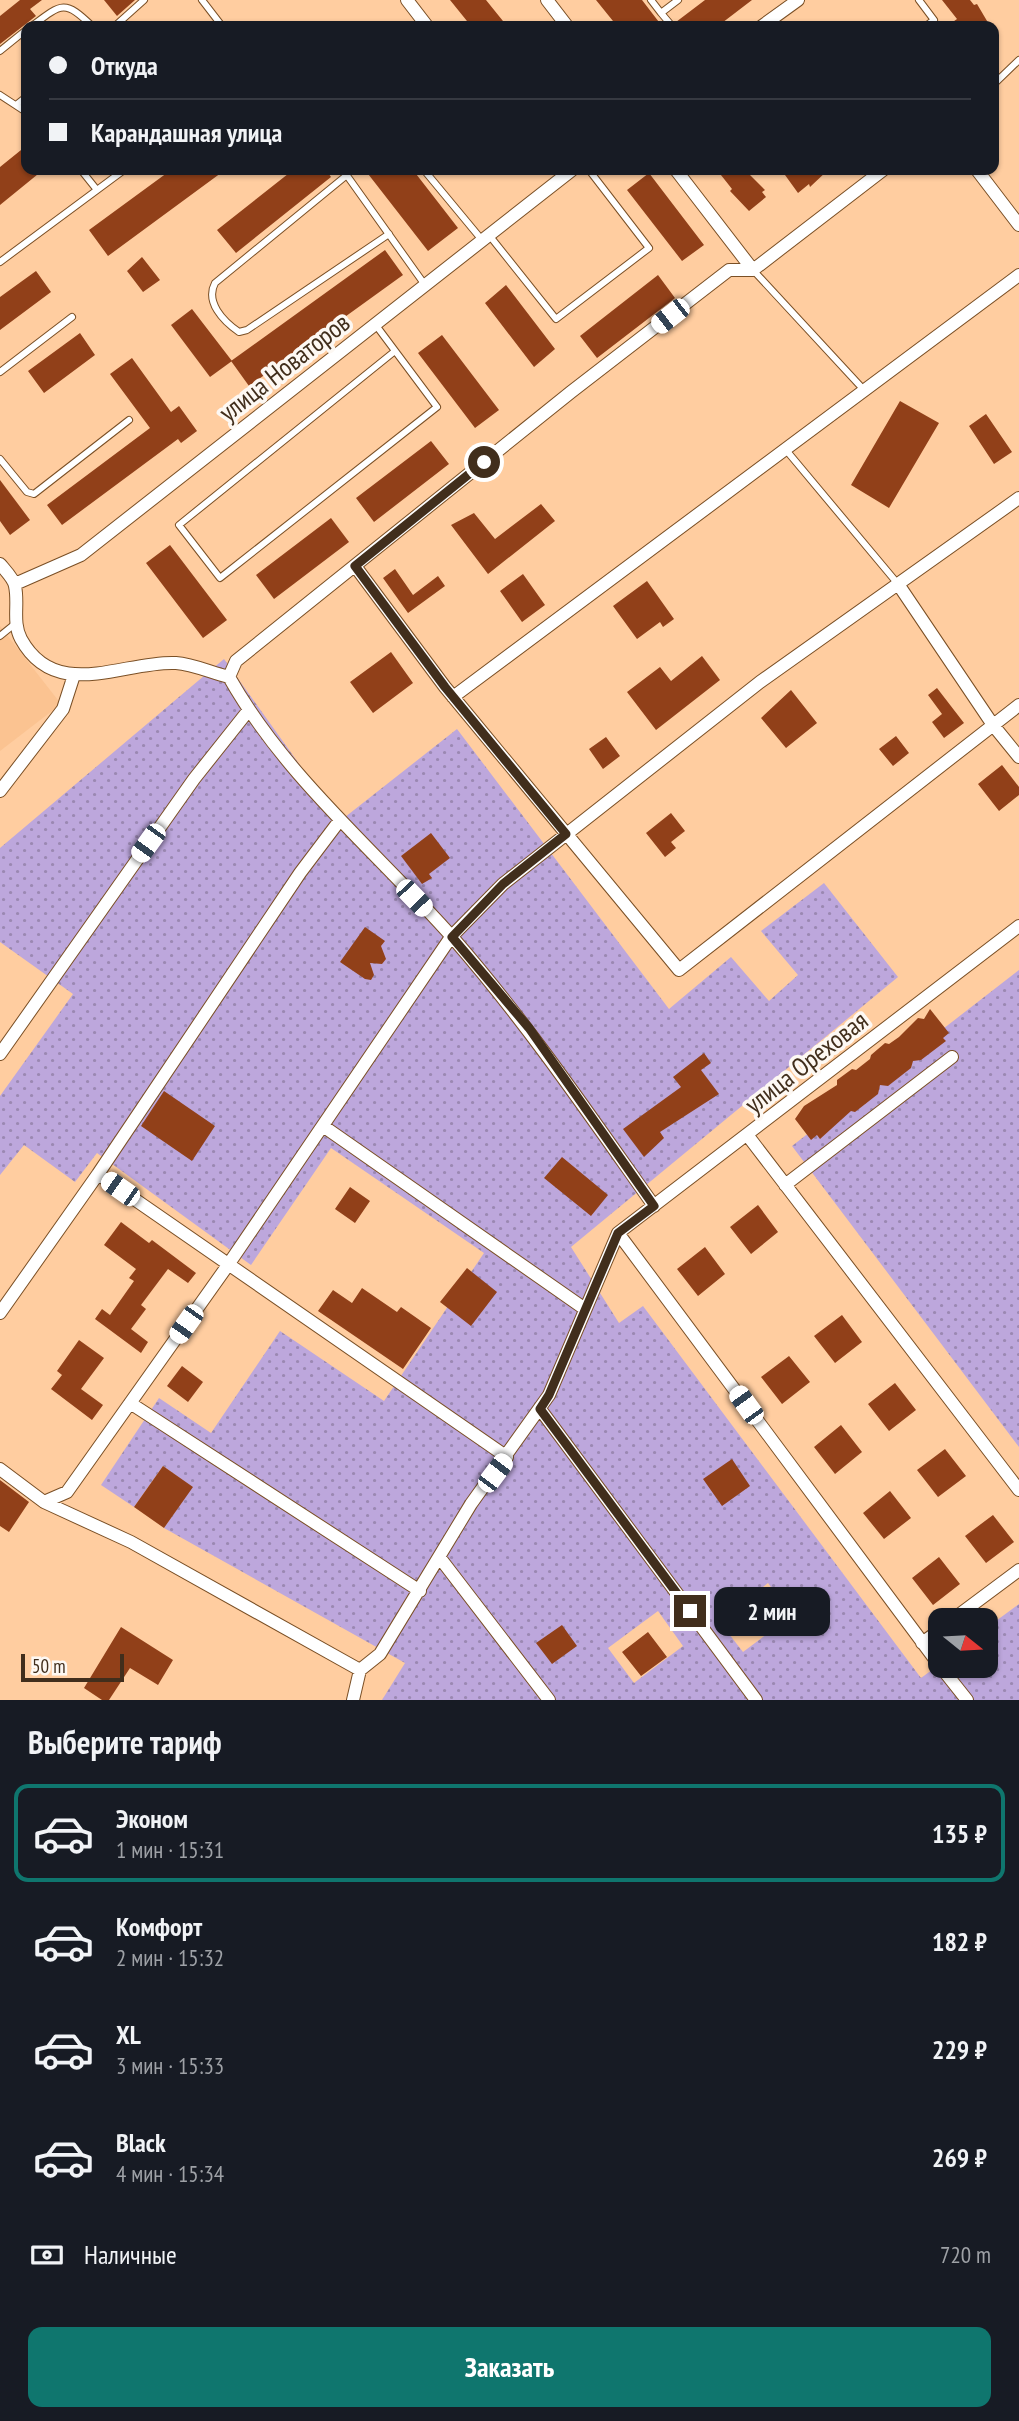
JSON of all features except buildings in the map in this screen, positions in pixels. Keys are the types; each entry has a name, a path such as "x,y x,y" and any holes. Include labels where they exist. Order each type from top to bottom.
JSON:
{"street":[{"path":"407,0 423,21"},
{"path":"547,0 562,21"},
{"path":"769,21 798,0"},
{"name":"улица Новаторов","path":"15,584 81,555 566,175"},
{"path":"680,175 752,270"},
{"path":"229,677 236,661 571,392 729,270 752,270 876,175"},
{"path":"980,175 1019,225"},
{"path":"453,696 1019,275"},
{"path":"44,1502 67,1492 228,1265 452,937 503,884 760,682 1019,498"},
{"path":"0,564 15,584 16,623 21,639 34,656 53,668 74,675 176,663 229,677 248,710 308,786 452,937 529,1028 654,1206"},
{"path":"355,566 453,696 679,970 1019,705"},
{"path":"898,584 993,725 1019,757"},
{"path":"0,791 63,709 74,675"},
{"path":"0,1054 194,779 248,710"},
{"path":"0,1312 98,1174 300,873 340,820"},
{"name":"улица Ореховая","path":"618,1233 1019,926"},
{"path":"785,1185 952,1057"},
{"path":"323,1126 585,1309"},
{"path":"748,1136 1019,1490"},
{"path":"98,1174 507,1457"},
{"path":"353,1700 360,1670 380,1654 471,1504 549,1395 618,1233 928,1651"},
{"path":"130,1403 420,1591"},
{"path":"540,1409 757,1700"},
{"path":"0,1469 44,1502 131,1542 360,1670"},
{"path":"440,1558 549,1700"},
{"path":"968,1608 1019,1570"},
{"path":"922,1643 928,1639"},
{"path":"950,1678 967,1700"}],"lane":[{"path":"121,21 144,0"},
{"path":"202,0 218,21"},
{"path":"651,0 668,21"},
{"path":"661,13 678,0"},
{"path":"919,0 933,21"},
{"path":"39,21 67,3 76,7 88,21"},
{"path":"0,51 21,34"},
{"path":"999,79 1019,60"},
{"path":"0,95 21,108"},
{"path":"16,105 21,101"},
{"path":"85,175 97,190"},
{"path":"0,262 117,175"},
{"path":"341,175 215,283 211,301 230,326 239,332 247,330 389,234"},
{"path":"347,175 425,285"},
{"path":"429,175 556,319 649,248 593,175"},
{"path":"752,270 864,390"},
{"path":"0,372 72,317"},
{"path":"375,324 438,407 220,578 179,525 395,351"},
{"path":"0,459 27,492 34,494 129,420"},
{"path":"785,448 898,584"},
{"path":"0,636 16,623"}],"shaded area":[{"path":"0,626 61,704 0,751"},
{"path":"224,659 340,821 457,729 669,1009 731,957 769,1001 798,975 761,931 824,883 898,977 571,1247 619,1323 643,1306 921,1678 928,1673 928,1678 998,1678 998,1619 1019,1604 1019,1700 382,1700 405,1663 164,1528 192,1487 163,1466 134,1507 101,1485 159,1398 211,1433 280,1331 384,1401 484,1253 331,1148 251,1265 97,1153 75,1182 24,1145 0,1175 0,1096 73,994 0,942 0,848","holes":["768,1583 792,1615 743,1652 719,1621","658,1611 683,1646 634,1683 608,1648"]},
{"path":"1019,970 1019,1447 792,1146"}],"route":[{"path":"484,462 355,566 445,687 566,834 503,884 452,937 529,1028 654,1206 618,1233 549,1395 540,1409 690,1611"}]}
